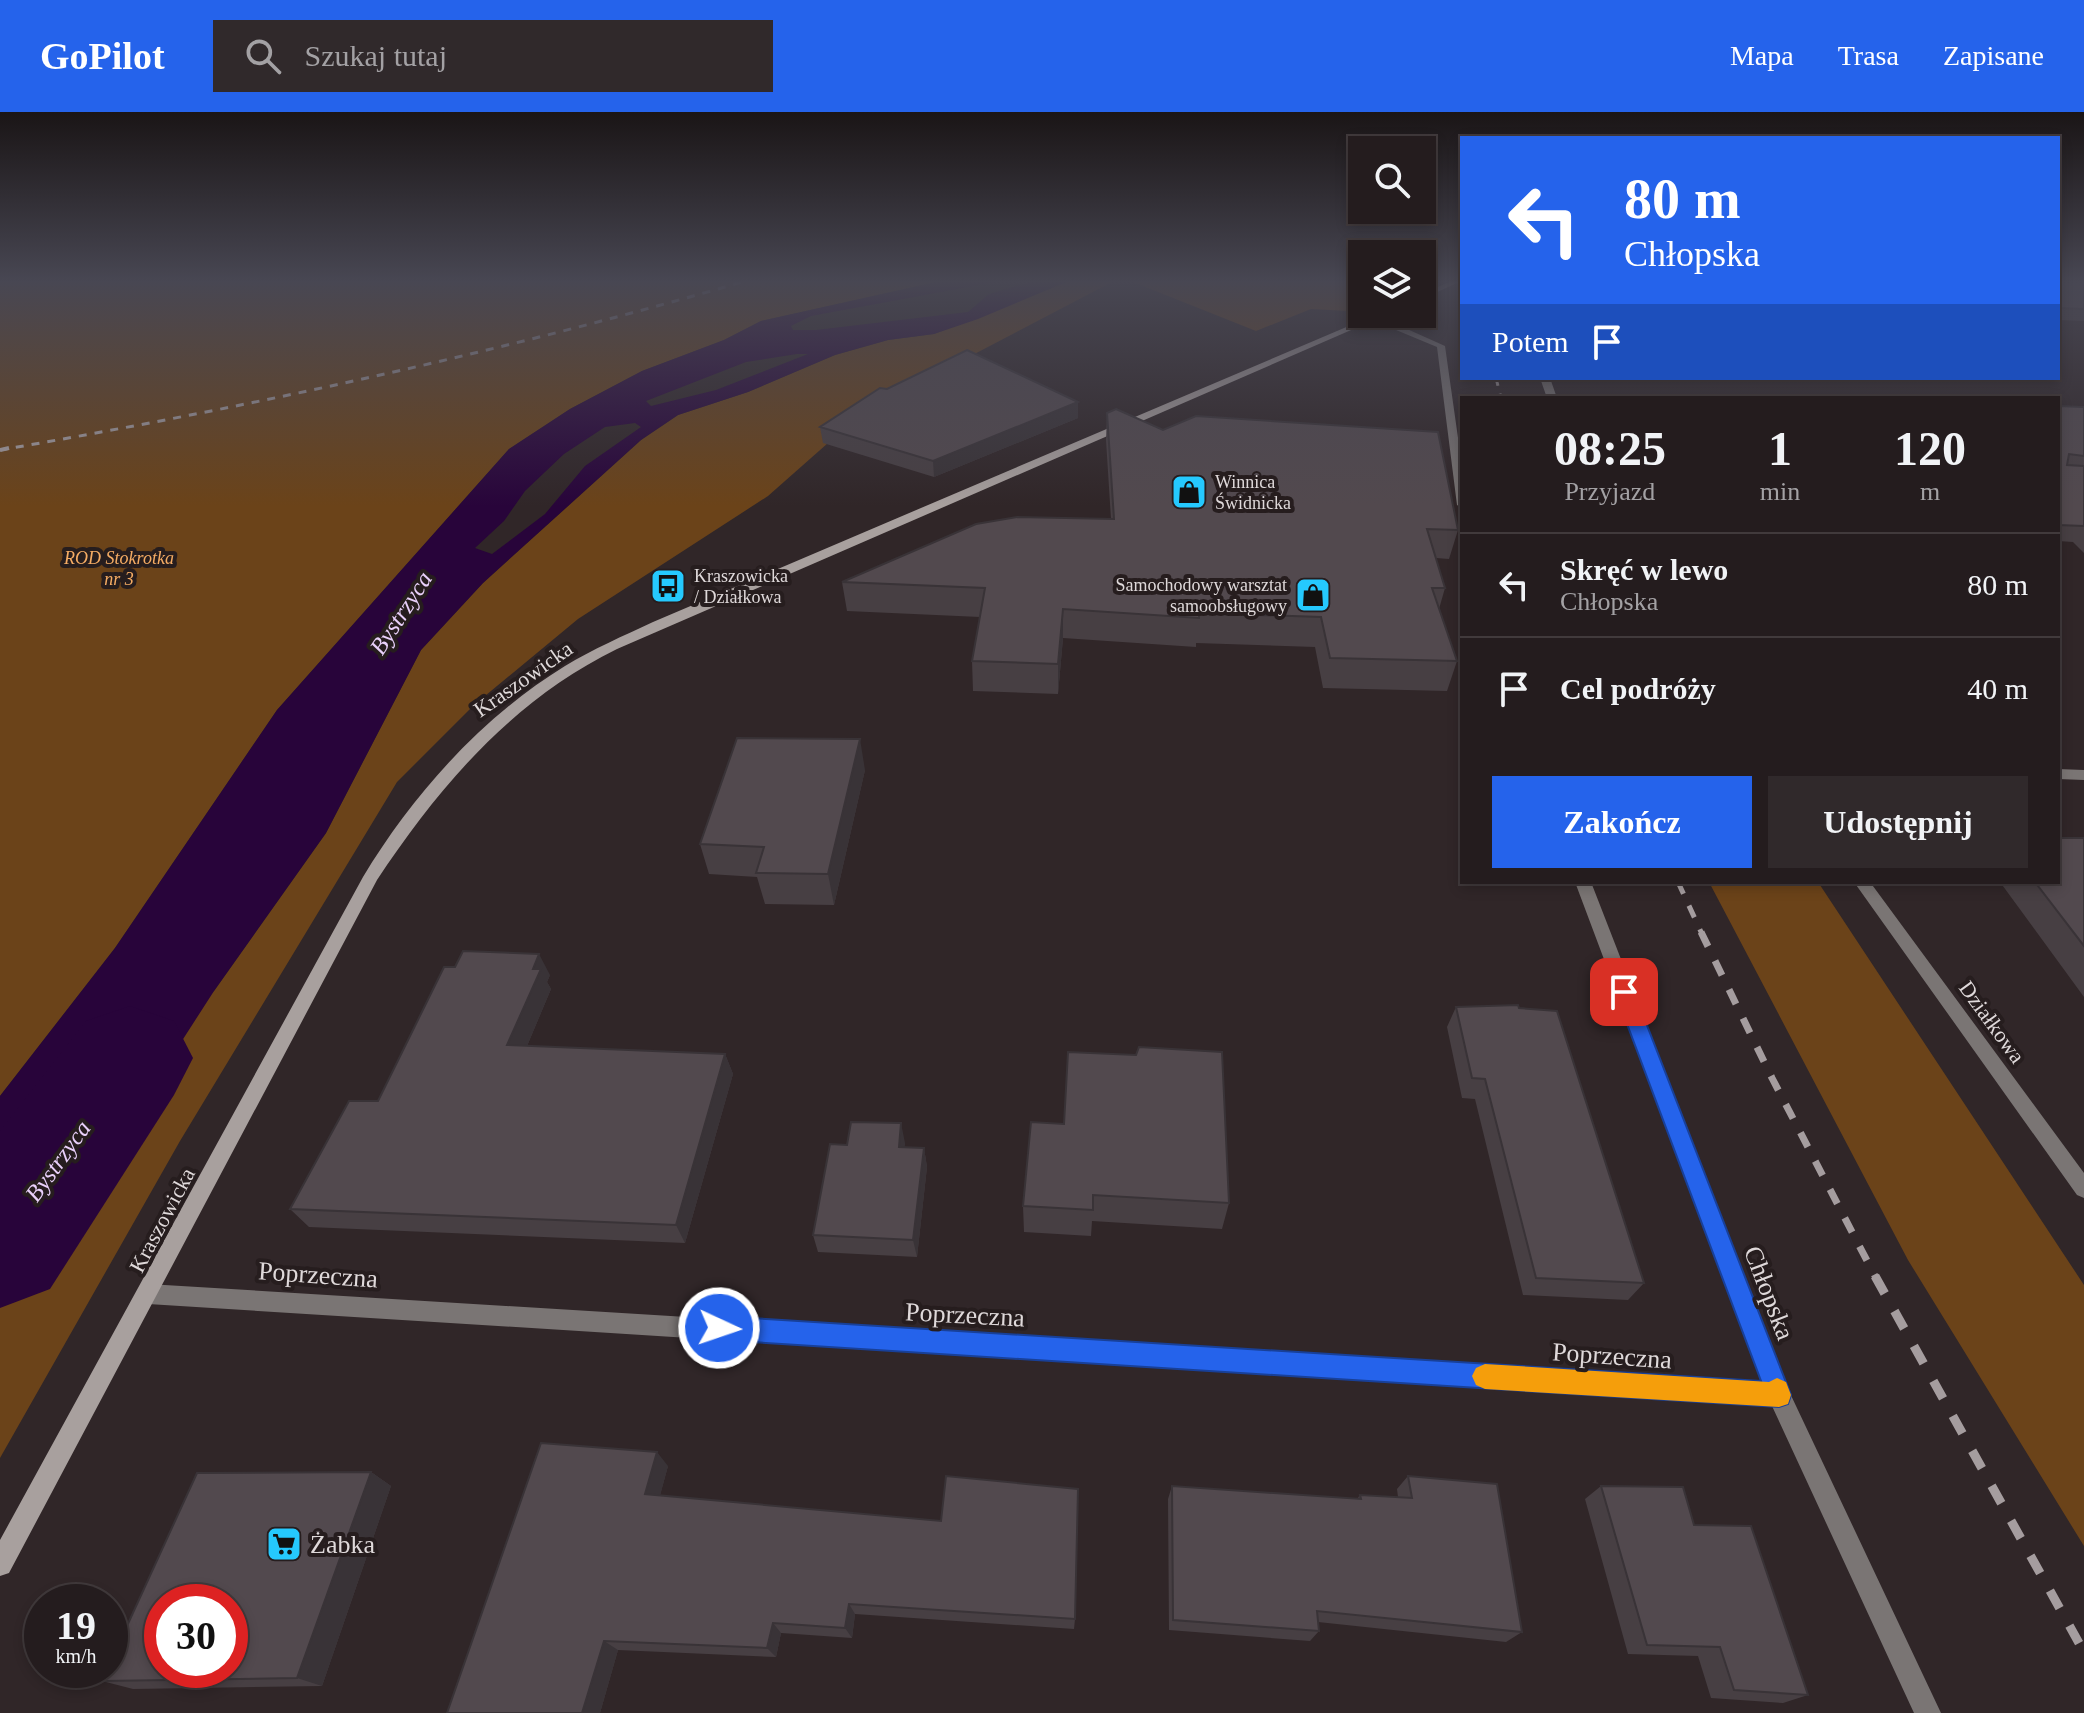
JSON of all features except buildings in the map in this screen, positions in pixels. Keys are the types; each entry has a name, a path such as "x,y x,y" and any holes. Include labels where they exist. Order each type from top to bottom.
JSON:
{"street":[{"name":"Kraszowicka","path":"0,1564 371,877 411,815 448,770 506,713 570,668 696,607 1283,357"},
{"path":"1442,357 1460,490"},
{"path":"2060,774 2084,775"},
{"name":"Chłopska","path":"1584,884 1779,1395 1928,1713"},
{"name":"Działkowa","path":"1863,884 2084,1189"},
{"name":"Poprzeczna","path":"148,1294 1779,1395"}],"green space":[{"name":"ROD Stokrotka nr 3","path":"0,357 680,357 642,371 570,409 509,449 277,710 115,948 0,1096"},
{"path":"831,357 969,357 845,428 768,496 578,619 474,705 397,782 180,1141 0,1458 0,1184 214,991 326,833 421,650 483,583 641,440 678,415 748,392"},
{"path":"1710,884 1819,884 2084,1285 2084,1546 1908,1260"}],"water":[{"path":"680,357 780,357 746,362 646,401 651,406 716,390 801,357 831,357 748,392 678,415 641,440 483,583 421,650 326,833 214,991 93,1179 0,1185 0,1096 115,948 277,710 509,449 570,409 642,371","holes":["635,423 641,427 585,466 545,514 492,554 475,548 504,521 525,491 564,454 605,427"]}],"waterway":[{"name":"Bystrzyca","path":"0,1242 130,1058"}],"railway":[{"path":"9,448 0,450 188,416 458,357"},
{"path":"1496,380 1500,396"},
{"path":"1679,884 1702,934"},
{"path":"1701,932 1772,1078 1876,1278"},
{"path":"1875,1276 2084,1652"}],"slow traffic":[{"path":"1485,1376 1779,1395 1777,1391"}],"place":[{"name":"Winnica Świdnicka","path":"1189,492"},
{"name":"Kraszowicka / Działkowa","path":"668,586"},
{"name":"Samochodowy warsztat samoobsługowy","path":"1313,595"},
{"name":"Żabka","path":"284,1544"}],"route":[{"path":"719,1328 1779,1395 1624,992"}]}
